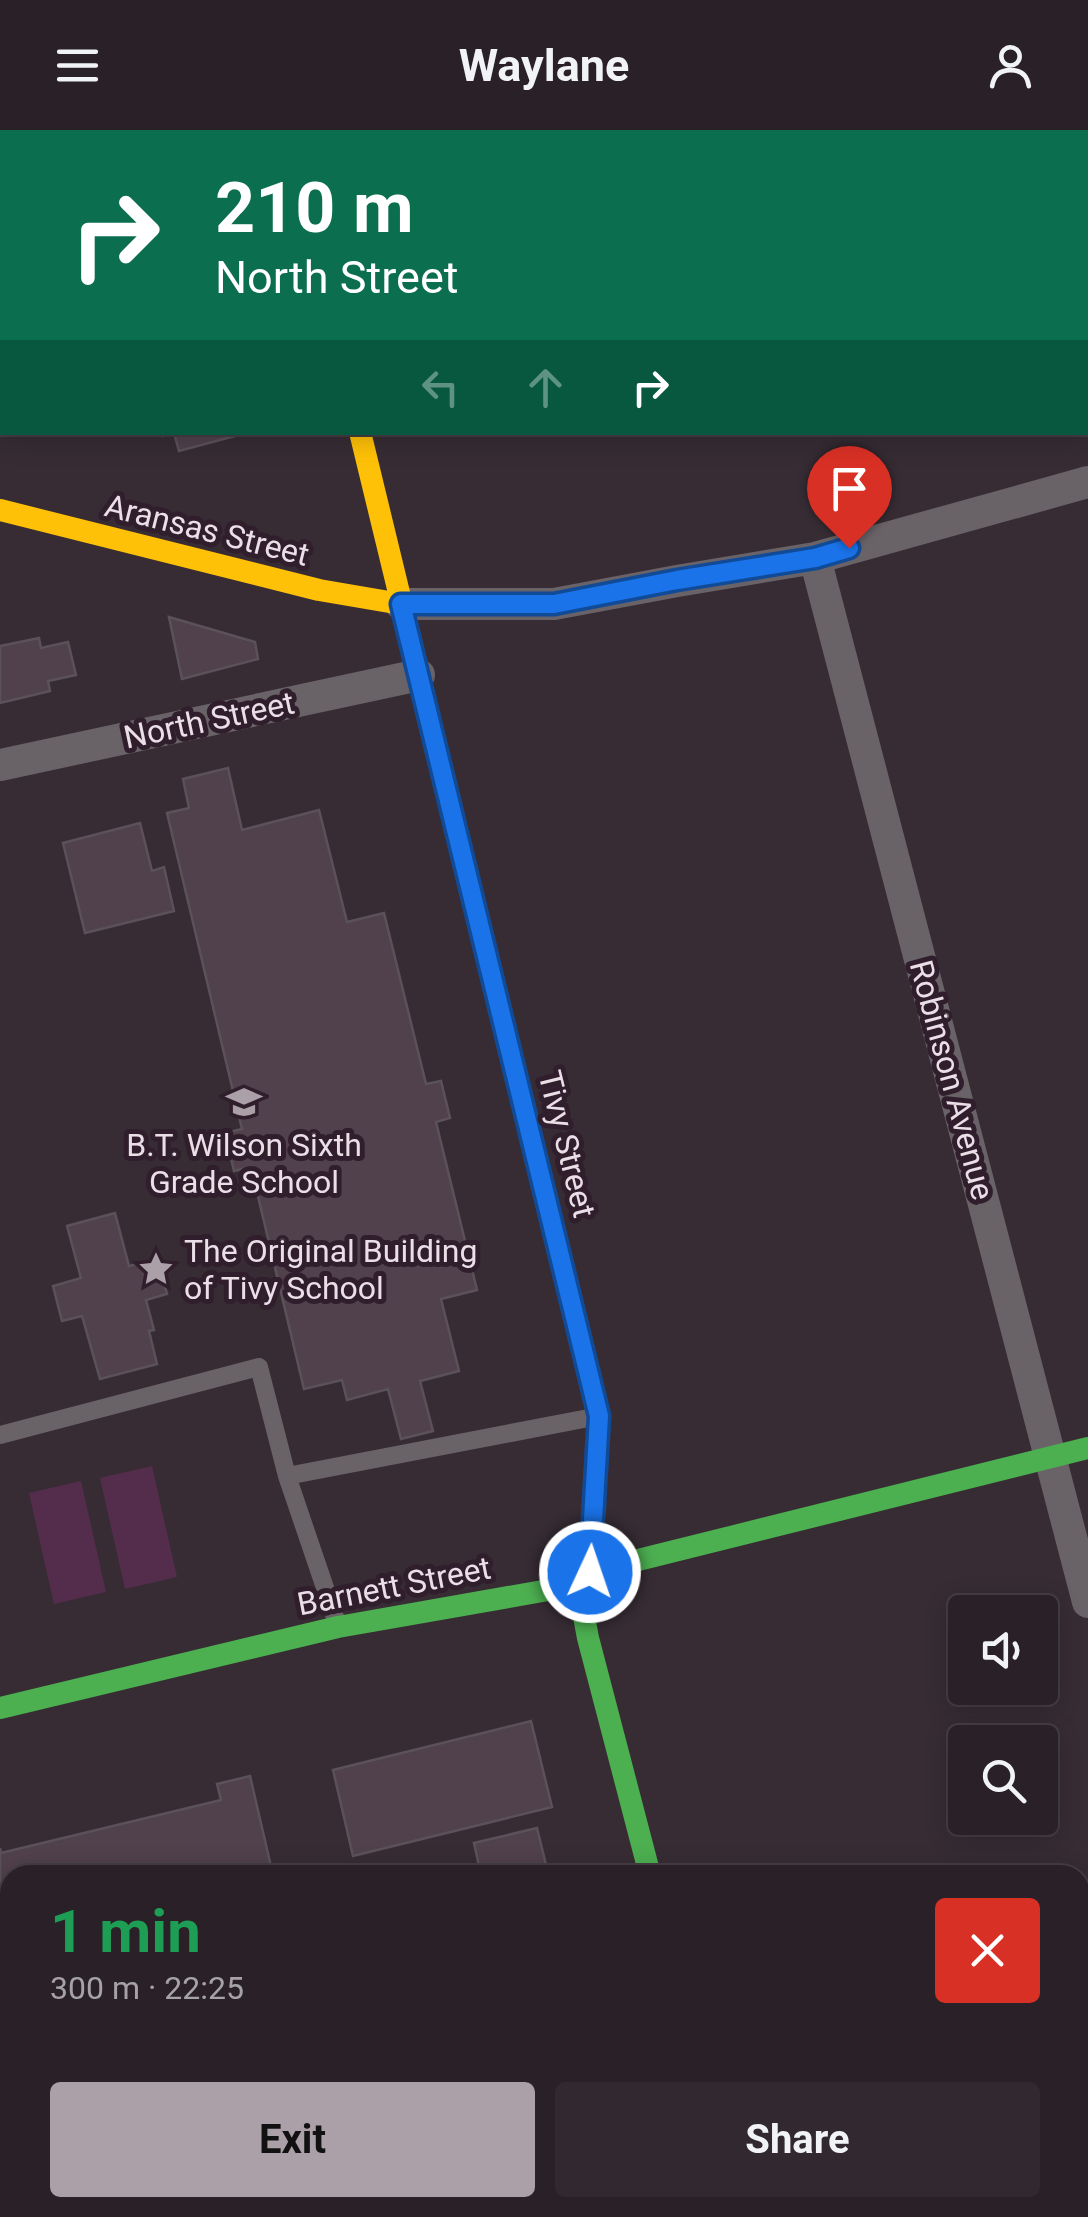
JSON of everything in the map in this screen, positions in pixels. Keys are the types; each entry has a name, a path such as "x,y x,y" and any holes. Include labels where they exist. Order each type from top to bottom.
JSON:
{"street":[{"name":"Tivy Street","path":"361,435 599,1416 590,1572 583,1611 647,1865"},
{"path":"401,604 554,604 815,558 1088,482"},
{"name":"Aransas Street","path":"0,510 319,590 401,604"},
{"name":"Robinson Avenue","path":"815,558 1088,1602"},
{"name":"North Street","path":"0,765 418,675"},
{"name":"Barnett Street","path":"0,1708 338,1626 554,1589 590,1572 1088,1448"}],"lane":[{"path":"0,1435 258,1368 287,1476 338,1626"},
{"path":"287,1476 599,1416"}],"shaded area":[{"path":"152,1466 177,1577 125,1589 100,1478"},
{"path":"81,1481 106,1592 54,1604 29,1493"}],"building":[{"path":"175,435 239,435 179,451"},
{"path":"169,617 255,642 258,659 182,679"},
{"path":"39,638 41,648 68,642 76,675 48,681 50,691 0,703 0,646"},
{"path":"228,768 242,830 319,810 347,922 384,913 426,1084 441,1081 450,1118 436,1122 477,1290 441,1299 459,1371 420,1381 433,1431 401,1439 388,1389 347,1400 342,1380 304,1389 251,1167 234,1171 225,1133 242,1129 167,813 189,808 183,779"},
{"path":"140,823 152,871 164,867 174,911 85,933 63,843"},
{"path":"115,1213 129,1266 157,1259 167,1294 146,1300 157,1364 100,1379 82,1316 62,1321 53,1286 81,1278 67,1226"},
{"path":"531,1721 552,1807 353,1856 333,1770"},
{"path":"250,1776 271,1865 0,1865 0,1848 1,1853 221,1800 217,1784"},
{"path":"537,1828 546,1865 479,1865 474,1843"}],"traffic: fast":[{"path":"490,968 599,1415 590,1572 583,1611 647,1865"},
{"path":"0,1708 338,1627 554,1589 590,1572 1088,1448"}],"traffic: slow":[{"path":"361,435 490,968"},
{"path":"0,510 319,590 401,604"}],"place":[{"name":"B.T. Wilson Sixth Grade School","path":"244,1102"},
{"name":"The Original Building of Tivy School","path":"156,1269"}],"route":[{"path":"590,1572 599,1416 401,604 554,604 815,558 849,548"}]}
